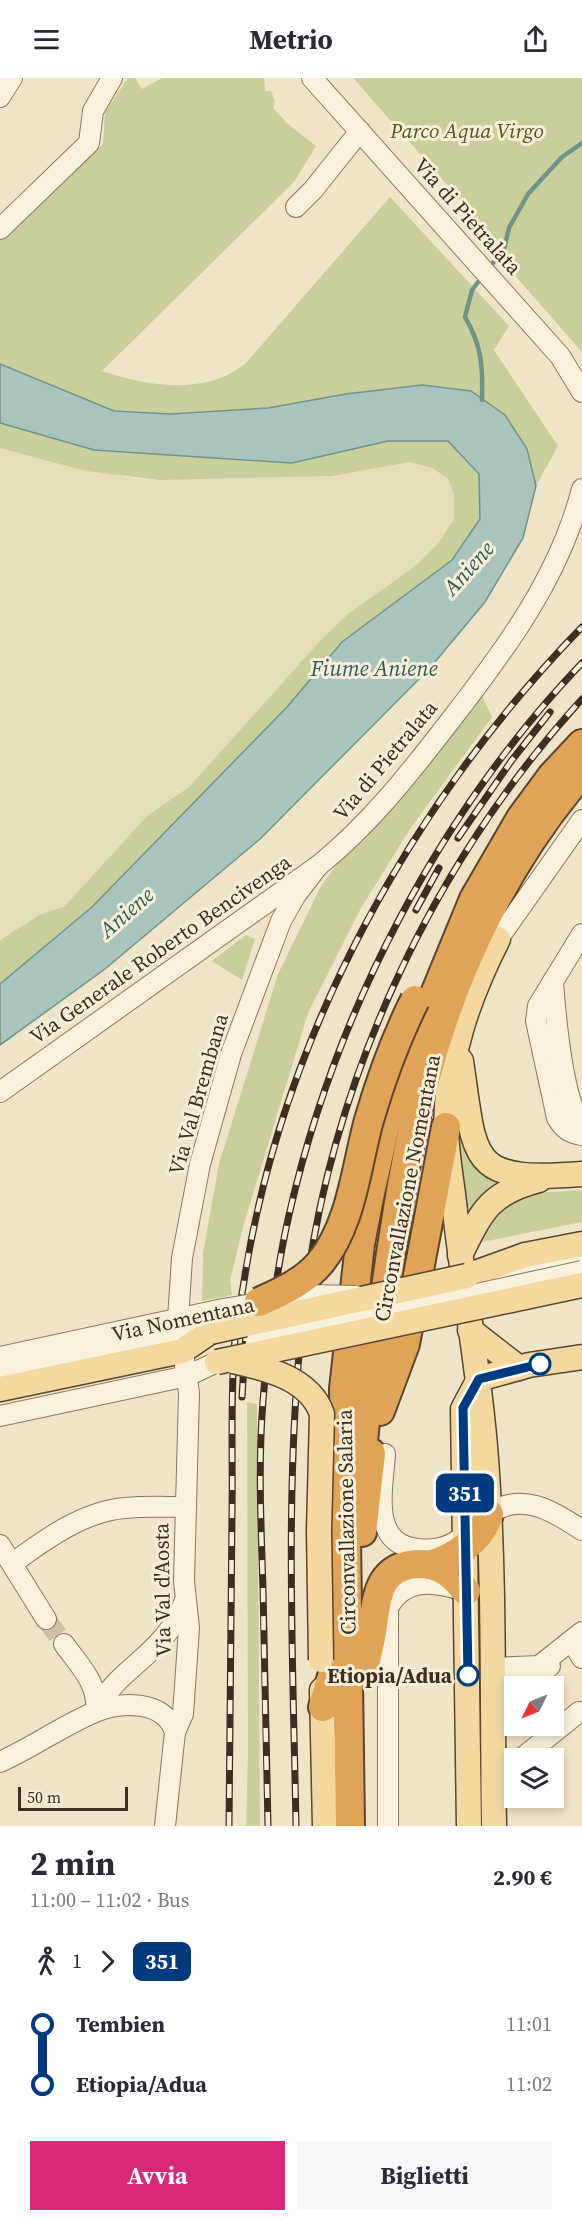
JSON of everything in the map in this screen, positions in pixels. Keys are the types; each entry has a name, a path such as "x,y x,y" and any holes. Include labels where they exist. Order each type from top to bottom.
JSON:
{"highway":[{"path":"576,759 582,733"},
{"name":"Circonvallazione Nomentana","path":"346,1362 360,1244 385,1127 418,1032 474,899 511,832 576,759"},
{"name":"Circonvallazione Nomentana","path":"376,1355 417,1114 438,1035 464,968 518,860 545,818 576,759"},
{"path":"498,939 537,857 582,795"},
{"path":"259,1302 285,1291 304,1278 329,1250 343,1220 380,1088 415,1000 474,899"},
{"path":"362,1532 374,1436 382,1402 405,1344 446,1127"},
{"name":"Circonvallazione Salaria","path":"368,1826 362,1456 376,1355"},
{"name":"Circonvallazione Salaria","path":"346,1362 343,1461 350,1826"},
{"path":"364,1668 375,1598 388,1576 403,1567 429,1565 450,1558 465,1539 484,1525 489,1514"},
{"path":"429,1565 449,1572 466,1591"},
{"path":"323,1707 339,1654 346,1604"}],"main road":[{"name":"Circonvallazione Nomentana","path":"494,1826 504,1768 492,1668 489,1514 479,1379 470,1330 446,1127 450,1080 458,1041 474,989 498,939"},
{"path":"458,1041 473,1140 481,1158 497,1170 553,1176 582,1174"},
{"path":"463,1265 481,1215 497,1197 512,1188 553,1176"},
{"name":"Via Nomentana","path":"207,1350 463,1265 582,1244"},
{"name":"Via Nomentana","path":"0,1389 207,1350 582,1285"},
{"path":"470,1330 519,1368"},
{"path":"207,1350 260,1367 298,1384 314,1399 322,1414 319,1531 325,1826"},
{"path":"469,1826 463,1408 479,1379 519,1368 582,1357"}],"street":[{"path":"0,97 12,78"},
{"path":"0,229 89,143 93,111 112,78"},
{"name":"Via di Pietralata","path":"312,78 560,356 582,392"},
{"path":"296,207 313,190 360,131"},
{"name":"Via di Pietralata","path":"318,866 353,836 379,808 438,737 498,656 550,575 569,530 582,489"},
{"name":"Circonvallazione Nomentana","path":"498,939 582,820"},
{"name":"Via Generale Roberto Bencivenga","path":"0,1092 318,866"},
{"name":"Via Val Brembana","path":"207,1350 181,1264 200,1164 231,1054 274,939 291,902 318,866"},
{"path":"248,915 269,916 273,923 274,939"},
{"path":"582,934 538,1006 536,1021 557,1118 564,1128 582,1135"},
{"path":"553,981 565,1073 574,1115 582,1123"},
{"name":"Via Nomentana","path":"463,1265 582,1261"},
{"name":"Via Nomentana","path":"0,1401 207,1350 582,1271"},
{"name":"Via Nomentana","path":"207,1350 223,1309 319,1293 367,1297"},
{"name":"Via Nomentana","path":"0,1357 207,1350"},
{"name":"Via Nomentana","path":"0,1375 207,1350"},
{"name":"Via Nomentana","path":"0,1416 207,1350"},
{"name":"Via Val d'Aosta","path":"165,1826 175,1732 183,1714 188,1656 189,1628 185,1600 185,1507 188,1443 207,1350"},
{"path":"385,1454 382,1516 384,1527 392,1540 404,1547 427,1550 465,1539"},
{"path":"489,1514 512,1503 529,1503 553,1512 582,1530"},
{"path":"18,1570 62,1530 112,1510 185,1507"},
{"path":"0,1545 18,1570 24,1585 51,1615"},
{"path":"388,1826 388,1608 399,1593 417,1584 435,1583 466,1591"},
{"path":"96,1711 111,1689 167,1634 177,1620 185,1600"},
{"path":"96,1711 96,1696 92,1684 69,1641 111,1689"},
{"path":"534,1676 548,1663 581,1645"},
{"path":"492,1668 548,1663"},
{"path":"468,1708 498,1704"},
{"path":"0,1761 96,1711 126,1706 147,1706 166,1715 175,1732"},
{"path":"535,1748 581,1713"}],"shaded area":[{"path":"0,448 134,479 160,480 332,476 410,462 432,468 448,479 454,494 454,518 439,542 415,566 348,614 320,641 189,787 147,816 64,907 41,914 0,940"}],"green space":[{"path":"128,78 135,78 142,89 162,78 264,78 265,91 271,91 275,101 273,108 288,124 316,146 294,182 102,371 137,381 175,385 212,381 229,374 245,364 390,197 509,326 494,350 558,446 536,486 527,449 505,416 471,391 422,385 346,394 268,408 170,414 114,411 0,364 0,240 103,144 105,112"},
{"name":"Parco Aqua Virgo","path":"353,78 582,78 582,352 461,214 465,205"},
{"path":"0,423 94,450 292,463 388,441 448,441 479,474 480,519 451,560 342,642 287,707 92,907 0,984 0,940 41,914 64,907 147,816 189,787 320,641 348,614 415,566 439,542 454,519 454,494 448,479 432,468 410,462 332,476 160,480 86,471 0,448"},
{"path":"482,696 492,717 410,829 361,908 308,1013 243,1227 230,1281 232,1295 202,1301 203,1253 219,1164 278,974 320,888 336,865 364,840"},
{"path":"246,935 255,939 242,980 212,961"},
{"path":"459,1100 464,1142 473,1163 493,1178 509,1182 467,1225 456,1149"},
{"path":"582,1190 582,1222 477,1243 486,1220 519,1194"},
{"path":"247,1402 257,1404 260,1826 246,1826 248,1751"}],"water":[{"name":"Fiume Aniene","path":"0,364 114,411 170,414 268,408 346,394 422,385 471,391 505,415 527,449 536,486 523,538 485,602 430,668 260,839 105,969 0,1045 0,984 92,907 287,707 342,642 452,560 480,519 479,474 448,441 388,441 292,463 94,450 0,423"}],"waterway":[{"path":"489,268 504,249 509,228 528,194 562,157 582,143"},
{"path":"482,277 472,290 465,317 478,347 482,400"}],"tunnel":[{"path":"46,1619 64,1644"}],"railway":[{"path":"229,1826 233,1361 245,1275 264,1185 290,1096 324,1010 364,926 411,845 463,768 520,695 582,627"},
{"path":"268,1826 260,1494 261,1424 276,1284 289,1215 309,1139 334,1065 364,991 399,920 438,851 482,785 530,722 582,663"},
{"path":"296,1826 291,1570 293,1442 303,1314 316,1230 335,1146 361,1064 394,985 433,908 477,834 527,764 582,699"},
{"path":"458,838 512,760 550,712"},
{"path":"416,910 439,868"},
{"path":"308,1352 320,1260"},
{"path":"242,1397 247,1316"}],"bus line":[{"name":"351","path":"468,1675 463,1408 479,1379 540,1364"}],"place":[{"name":"Etiopia/Adua","path":"468,1675"}],"water label":[{"name":"Aniene","path":"468,568"},
{"name":"Aniene","path":"126,912"}]}
